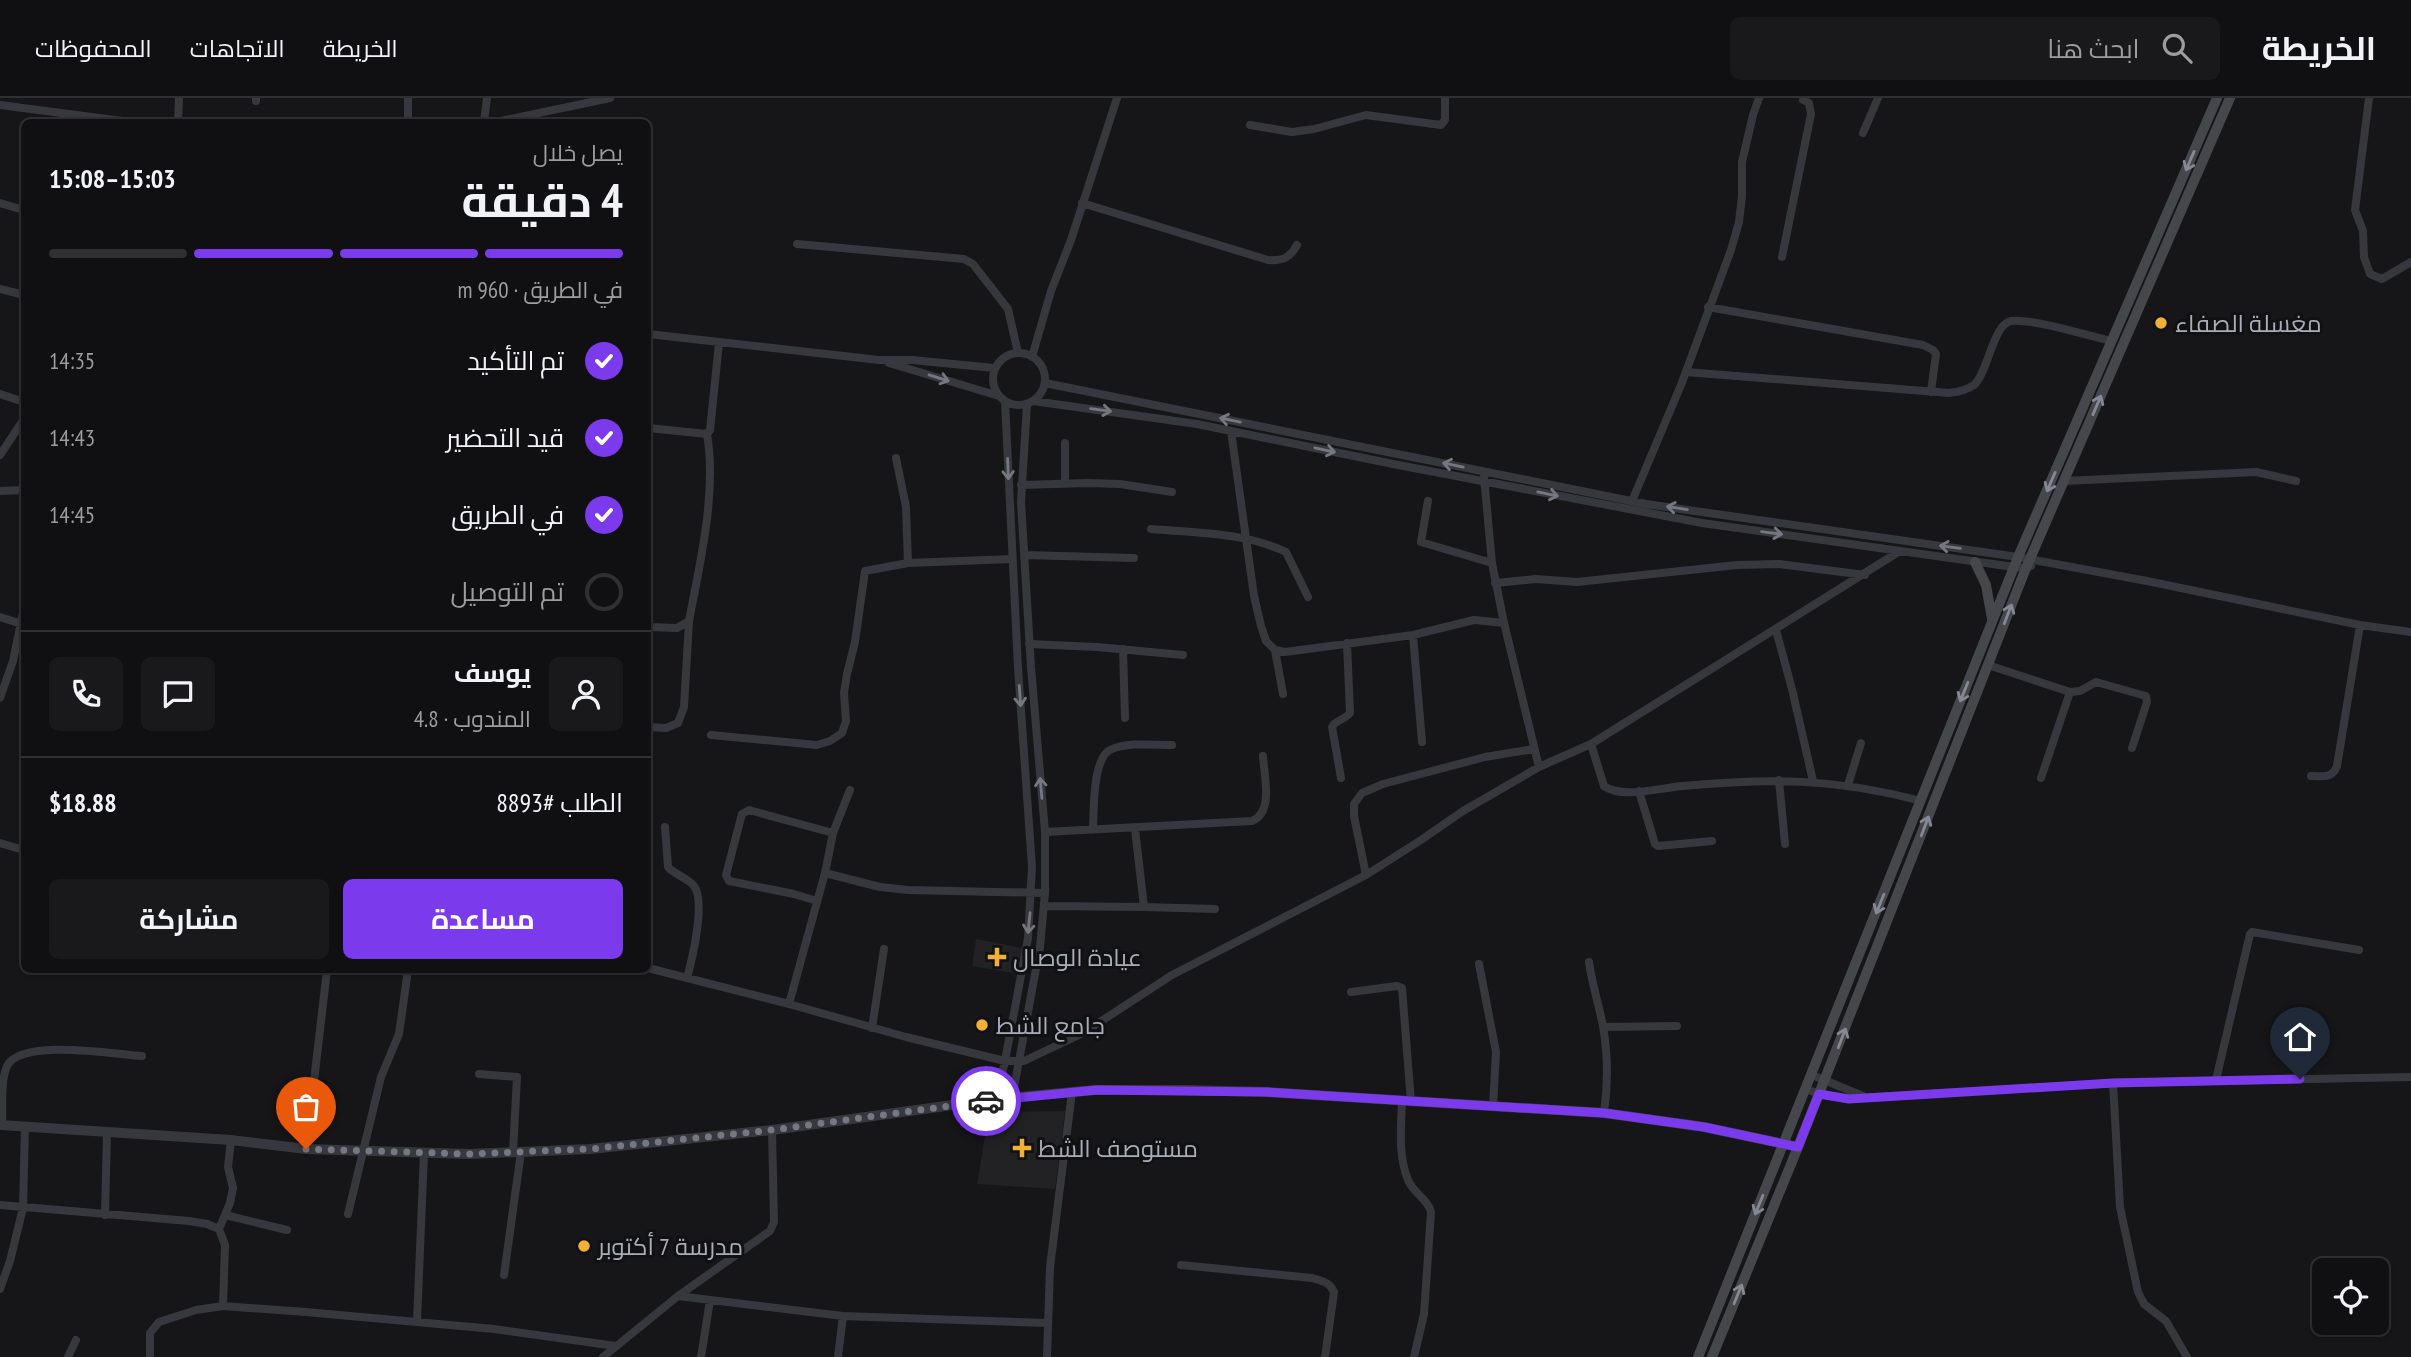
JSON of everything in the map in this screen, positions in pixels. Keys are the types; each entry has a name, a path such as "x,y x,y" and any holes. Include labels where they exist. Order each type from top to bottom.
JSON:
{"main road":[{"path":"1712,1357 1825,1080 2112,341 2217,98"},
{"path":"1698,1357 1993,620 2026,563 2064,481 2230,98"},
{"path":"1975,562 1986,585 1993,620"}],"street":[{"path":"178,119 179,98"},
{"path":"408,98 408,119"},
{"path":"484,119 487,98"},
{"path":"510,119 610,98"},
{"path":"1032,357 1051,290 1117,98"},
{"path":"1250,125 1292,132 1366,115 1441,125 1445,120 1446,98"},
{"path":"1632,501 1686,372 1731,250 1739,222 1742,162 1759,98"},
{"path":"1863,133 1878,98"},
{"path":"2369,98 2355,206 2362,231 2367,268 2370,274 2382,279 2411,262"},
{"path":"1782,257 1811,114 1809,103 1800,99"},
{"path":"0,105 107,119"},
{"path":"0,203 21,208"},
{"path":"1083,203 1268,260 1284,260 1297,245"},
{"path":"797,244 964,259 974,264 1008,309 1018,353"},
{"path":"0,289 21,294"},
{"path":"1709,307 1923,345 1936,354 1931,392"},
{"path":"1686,372 1959,392 1973,386 1977,381 2003,327 2011,321 2027,322 2112,341"},
{"path":"651,334 879,360 912,360 995,368"},
{"path":"651,727 666,728 678,723 684,707 689,621 704,547 711,458 707,434 719,343"},
{"path":"879,360 1002,399 1019,405 1039,396 1045,383 1042,368 1032,357 1018,353 1004,357 995,368 993,383 1002,399 1030,831 1031,892 1028,937 996,1099"},
{"path":"1045,383 1632,501 2147,581 2360,625 2411,632"},
{"path":"0,394 21,401"},
{"path":"1030,402 1188,423 1702,523 1975,562 2026,563"},
{"path":"1012,1098 1045,906 1045,832 1021,485 1030,402"},
{"path":"0,455 21,424"},
{"path":"651,428 707,434"},
{"path":"1231,431 1259,616 1266,642 1275,650 1285,652 1413,635 1474,620 1503,623"},
{"path":"1065,443 1065,483"},
{"path":"896,458 906,507 908,563"},
{"path":"1483,471 1495,583 1539,767"},
{"path":"2064,481 2256,472 2296,481"},
{"path":"1021,485 1120,484 1172,492"},
{"path":"0,491 21,490"},
{"path":"1428,501 1421,542 1492,563"},
{"path":"1152,529 1247,538 1286,552 1308,597"},
{"path":"651,969 872,1028 1005,1061 1020,1062 1083,1033 1172,975 1366,875 1463,811 1539,767 1591,744 1900,551"},
{"path":"1024,555 1135,558"},
{"path":"712,735 817,745 830,741 842,733 846,721 844,693 855,642 865,571 908,563 1012,559"},
{"path":"1495,583 1536,579 1589,581 1737,565 1779,564 1865,575"},
{"path":"0,617 21,624"},
{"path":"651,627 677,628 689,621"},
{"path":"2311,776 2329,776 2335,772 2337,766 2360,625"},
{"path":"0,698 21,628"},
{"path":"1776,630 1813,781"},
{"path":"1413,635 1422,742"},
{"path":"1341,779 1332,727 1335,722 1350,713 1347,643"},
{"path":"1030,644 1183,655"},
{"path":"1123,649 1125,718"},
{"path":"1275,650 1283,694"},
{"path":"1988,665 2070,692 2080,691 2095,682 2146,695 2147,702 2132,748"},
{"path":"2041,778 2070,692"},
{"path":"1848,785 1861,743"},
{"path":"1591,744 1604,786 1611,790 1639,791 1779,780 1813,781 1848,785 1921,801"},
{"path":"1093,830 1097,771 1105,754 1111,749 1132,746 1172,745"},
{"path":"1366,875 1354,816 1354,804 1362,793 1383,784 1485,757 1534,749"},
{"path":"1045,832 1252,821 1260,818 1265,809 1263,756"},
{"path":"1779,780 1786,844"},
{"path":"789,1004 825,873 833,833 849,790"},
{"path":"1639,791 1655,844 1658,846 1712,841"},
{"path":"817,901 729,881 726,875 738,822 742,814 749,810 833,833"},
{"path":"665,827 668,867 696,890 697,935 687,978"},
{"path":"1135,829 1144,907"},
{"path":"0,843 21,849"},
{"path":"825,873 880,887 908,890 1045,892"},
{"path":"1045,906 1215,909"},
{"path":"2216,1080 2250,933 2359,950"},
{"path":"872,1028 884,949"},
{"path":"1589,962 1603,1027 1607,1066 1604,1113"},
{"path":"1479,964 1496,1052 1493,1107"},
{"path":"306,1149 327,973"},
{"path":"348,1214 381,1077 399,1034 408,973"},
{"path":"1351,992 1397,986 1402,988 1406,1102 1401,1148 1409,1183 1430,1206 1431,1212 1424,1314 1414,1357"},
{"path":"1016,1003 1030,1005"},
{"path":"1603,1027 1676,1026"},
{"path":"142,1056 72,1050 25,1052 10,1060 4,1075 1,1125 231,1140 306,1149 424,1153 517,1152 590,1149 772,1130 996,1099 1096,1090 1266,1092 1604,1113 1704,1127 1785,1142 1798,1147"},
{"path":"479,1074 517,1077 517,1152 504,1275"},
{"path":"1812,1075 1866,1098"},
{"path":"1806,1089 1841,1099 2113,1083 2411,1077"},
{"path":"2113,1083 2120,1206 2138,1292 2144,1304 2166,1321 2187,1357"},
{"path":"1047,1357 1050,1267 1072,1092"},
{"path":"0,1289 23,1208 25,1126"},
{"path":"603,1357 678,1297 770,1231 774,1222 772,1130"},
{"path":"105,1215 107,1132"},
{"path":"223,1306 225,1245 219,1229 233,1188 228,1167 231,1140"},
{"path":"417,1322 424,1153"},
{"path":"0,1205 198,1222 219,1229"},
{"path":"225,1215 286,1230"},
{"path":"1181,1265 1312,1278 1326,1282 1332,1286 1334,1292 1325,1357"},
{"path":"678,1297 843,1316 1047,1323"},
{"path":"701,1357 710,1300"},
{"path":"149,1357 150,1334 159,1322 196,1310 223,1306 494,1329 616,1346"},
{"path":"838,1357 843,1316"},
{"path":"68,1357 76,1340"}],"shaded area":[{"name":"عيادة الوصال","path":"976,939 1023,948 1018,974 972,966"},
{"name":"مستوصف الشط","path":"1065,1111 1055,1189 977,1184 989,1112"}],"way so far":[{"path":"306,1149 469,1154 590,1149 772,1130 986,1101"}],"place":[{"name":"مغسلة الصفاء","path":"2161,323"},
{"name":"عيادة الوصال","path":"997,957"},
{"name":"جامع الشط","path":"982,1025"},
{"name":"مستوصف الشط","path":"1022,1148"},
{"name":"مدرسة 7 أكتوبر","path":"584,1246"}],"route":[{"path":"986,1101 1096,1090 1266,1092 1604,1113 1704,1127 1785,1142 1798,1147 1819,1094 1849,1099 2113,1083 2300,1079"}]}
